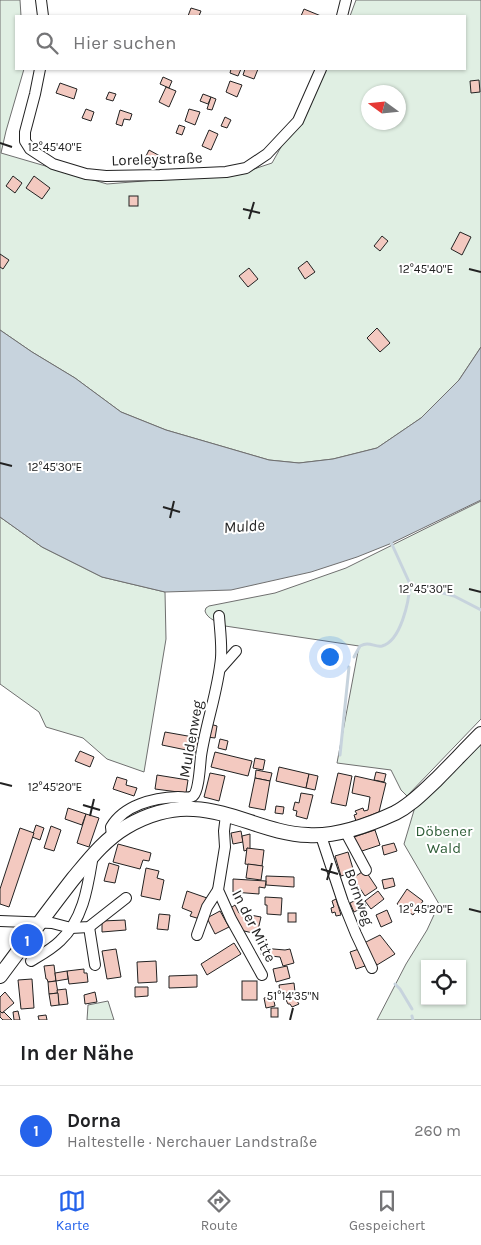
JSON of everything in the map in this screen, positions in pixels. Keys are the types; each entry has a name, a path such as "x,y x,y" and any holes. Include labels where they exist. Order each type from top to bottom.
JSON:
{"main road":[{"path":"0,976 93,854 112,836 127,826 151,815 169,810 194,808 293,834 321,836 345,831 396,812 408,804 422,793 481,734"}],"street":[{"path":"40,0 43,15"},
{"path":"342,15 346,0"},
{"name":"Loreleystraße","path":"40,70 25,132 25,141 30,149 53,164 86,174 106,176 226,172 246,168 267,154 298,121 321,70"},
{"name":"Muldenweg","path":"112,836 110,827 115,820 141,803 163,798 189,798 194,795 197,788 202,745 220,670 222,641 218,616"},
{"path":"220,670 236,651"},
{"name":"In der Mitte","path":"197,935 207,907 218,890 225,847 226,815"},
{"path":"345,831 366,870"},
{"name":"Bornweg","path":"321,836 343,902 372,968"},
{"path":"31,961 59,943 69,932 79,914 86,895 93,854"},
{"name":"In der Mitte","path":"218,890 231,919 262,975"},
{"path":"0,921 52,923 71,928 89,927 126,898"},
{"path":"89,927 95,965"}],"green space":[{"path":"0,0 20,0 21,15 15,15 15,70 24,70 1,153 107,184 242,173 272,163 324,70 466,70 466,15 350,15 356,0 481,0 481,347 459,380 421,418 377,448 333,459 299,463 269,460 166,430 121,412 75,378 0,330"},
{"path":"481,501 481,719 407,796 401,790 391,770 337,763 359,646 225,626 210,618 205,611 209,606 275,593 346,568"},
{"path":"0,517 42,547 102,577 165,592 166,639 144,772 107,759 83,738 46,727 39,712 0,684"},
{"name":"Döbener Wald","path":"481,741 481,1020 377,1020 406,964 427,930 439,904 404,844 415,807"},
{"path":"108,1001 114,1020 87,1020 88,1005"}],"water":[{"name":"Mulde","path":"0,330 75,378 121,412 166,430 269,460 299,463 333,459 377,448 421,418 459,380 481,347 481,500 392,543 357,557 311,572 231,590 165,592 102,577 42,547 0,517"}],"building":[{"path":"191,8 201,11 199,15 188,15"},
{"path":"304,9 319,15 301,15"},
{"path":"231,70 241,70 238,76 230,73"},
{"path":"245,70 258,70 254,79 243,75"},
{"path":"163,77 172,81 169,88 160,84"},
{"path":"479,80 480,92 471,93 470,81"},
{"path":"230,81 242,85 237,97 226,92"},
{"path":"60,83 77,89 74,99 56,93"},
{"path":"166,87 176,91 169,107 159,102"},
{"path":"109,92 116,94 113,101 106,99"},
{"path":"203,94 211,97 208,104 200,101"},
{"path":"211,97 216,99 212,110 207,109"},
{"path":"86,109 94,112 91,121 82,118"},
{"path":"189,109 200,112 195,125 185,121"},
{"path":"120,110 132,114 130,120 124,119 122,126 116,124"},
{"path":"225,117 231,120 227,128 221,126"},
{"path":"179,125 185,127 182,135 176,133"},
{"path":"209,130 218,134 211,150 202,146"},
{"path":"149,150 160,156 155,165 144,160"},
{"path":"13,176 22,183 15,193 6,186"},
{"path":"34,176 50,188 42,199 26,188"},
{"path":"129,196 138,196 138,206 129,206"},
{"path":"460,232 471,237 462,255 451,249"},
{"path":"382,236 388,241 380,251 374,246"},
{"path":"0,254 9,260 3,269 0,267"},
{"path":"307,261 315,272 305,279 298,268"},
{"path":"249,268 258,279 248,287 239,276"},
{"path":"377,328 390,343 380,352 367,338"},
{"path":"210,724 217,726 215,738 207,737"},
{"path":"165,732 199,738 196,752 162,745"},
{"path":"220,739 228,741 226,750 218,748"},
{"path":"80,751 94,757 90,767 75,761"},
{"path":"215,752 252,761 248,776 211,767"},
{"path":"255,758 265,760 263,770 253,768"},
{"path":"279,767 309,774 306,788 276,781"},
{"path":"256,770 272,773 270,781 255,778"},
{"path":"376,772 386,774 384,782 374,780"},
{"path":"210,773 225,776 219,801 204,797"},
{"path":"338,773 352,776 346,806 331,803"},
{"path":"309,774 318,776 315,790 306,788"},
{"path":"157,775 188,780 186,793 155,789"},
{"path":"355,776 386,783 379,812 356,821 354,815 357,814 355,811 363,808 364,811 368,810 370,797 352,793"},
{"path":"117,777 127,780 126,785 137,788 134,796 113,789"},
{"path":"255,778 270,781 265,810 249,807"},
{"path":"301,793 313,795 307,819 296,816 297,811 293,810 295,802 299,803"},
{"path":"276,806 284,807 283,814 275,813"},
{"path":"68,808 86,814 82,825 65,819"},
{"path":"86,814 99,818 89,847 77,843"},
{"path":"36,825 44,828 40,840 32,837"},
{"path":"51,826 61,830 54,851 44,848"},
{"path":"20,828 34,833 9,907 0,904 0,889"},
{"path":"375,830 380,845 359,852 354,837"},
{"path":"241,831 243,842 233,844 231,833"},
{"path":"250,834 250,849 247,848 244,851 242,836"},
{"path":"394,843 397,851 384,855 382,846"},
{"path":"118,844 151,853 149,861 143,860 140,869 113,862"},
{"path":"247,848 264,850 262,866 245,864"},
{"path":"348,852 354,872 341,876 335,856"},
{"path":"109,863 119,866 115,883 104,881"},
{"path":"248,864 263,866 261,880 246,878"},
{"path":"146,868 159,871 157,878 164,880 160,900 141,896"},
{"path":"365,870 377,888 365,896 353,878"},
{"path":"266,876 294,877 294,887 266,885"},
{"path":"393,878 395,886 384,889 382,880"},
{"path":"233,879 266,881 265,888 259,887 259,894 233,892"},
{"path":"407,889 423,901 413,915 397,904"},
{"path":"187,891 207,898 200,919 190,916 192,912 182,908"},
{"path":"378,891 384,899 371,909 365,901"},
{"path":"265,897 282,898 281,915 267,914"},
{"path":"362,897 366,906 354,912 350,903"},
{"path":"336,899 341,915 336,916 335,912 332,913 331,908 334,907 332,901"},
{"path":"235,905 239,913 261,917 257,934 240,930 229,909"},
{"path":"387,910 392,922 381,927 376,915"},
{"path":"220,911 229,927 215,934 207,918"},
{"path":"288,913 296,913 296,922 288,922"},
{"path":"159,914 170,915 168,930 157,929"},
{"path":"125,920 126,930 102,932 102,921"},
{"path":"380,935 395,954 377,965 368,953 364,943"},
{"path":"234,943 241,954 207,975 201,964"},
{"path":"262,948 290,949 294,963 283,966 280,957 261,955"},
{"path":"116,949 121,977 107,979 102,951"},
{"path":"359,949 365,966 356,969 350,952"},
{"path":"156,961 157,982 138,983 137,962"},
{"path":"54,965 56,981 48,982 44,966"},
{"path":"287,966 290,978 276,982 273,969"},
{"path":"84,969 84,973 87,973 88,982 69,984 67,971"},
{"path":"67,971 68,979 56,981 55,973"},
{"path":"197,975 197,987 169,988 169,976"},
{"path":"32,979 34,1008 21,1009 18,980"},
{"path":"56,981 58,993 49,994 48,982"},
{"path":"242,981 257,981 257,1000 242,1000"},
{"path":"294,983 295,992 280,993 279,985"},
{"path":"135,987 148,987 148,996 135,997"},
{"path":"66,989 68,1004 59,1005 57,990"},
{"path":"5,992 14,1003 2,1013 0,1011 0,997"},
{"path":"95,992 97,1002 85,1004 84,995"},
{"path":"58,993 59,1005 51,1006 49,994"},
{"path":"297,995 299,1004 292,1007 286,1000"},
{"path":"273,996 275,1006 266,1008 264,998"},
{"path":"271,1008 278,1008 278,1017 271,1017"},
{"path":"0,1011 4,1012 12,1020 3,1020 0,1017"},
{"path":"18,1011 20,1020 14,1020 13,1012"},
{"path":"46,1015 47,1020 39,1020 38,1016"}],"waterway":[{"path":"390,540 410,584 454,596 481,610"},
{"path":"354,657 360,646 364,644 382,646 389,643 394,637 403,620 410,584"},
{"path":"340,755 349,667"},
{"path":"395,984 412,1009"},
{"path":"412,1016 413,1020"}],"place":[{"name":"Dorna","path":"27,940"}]}
